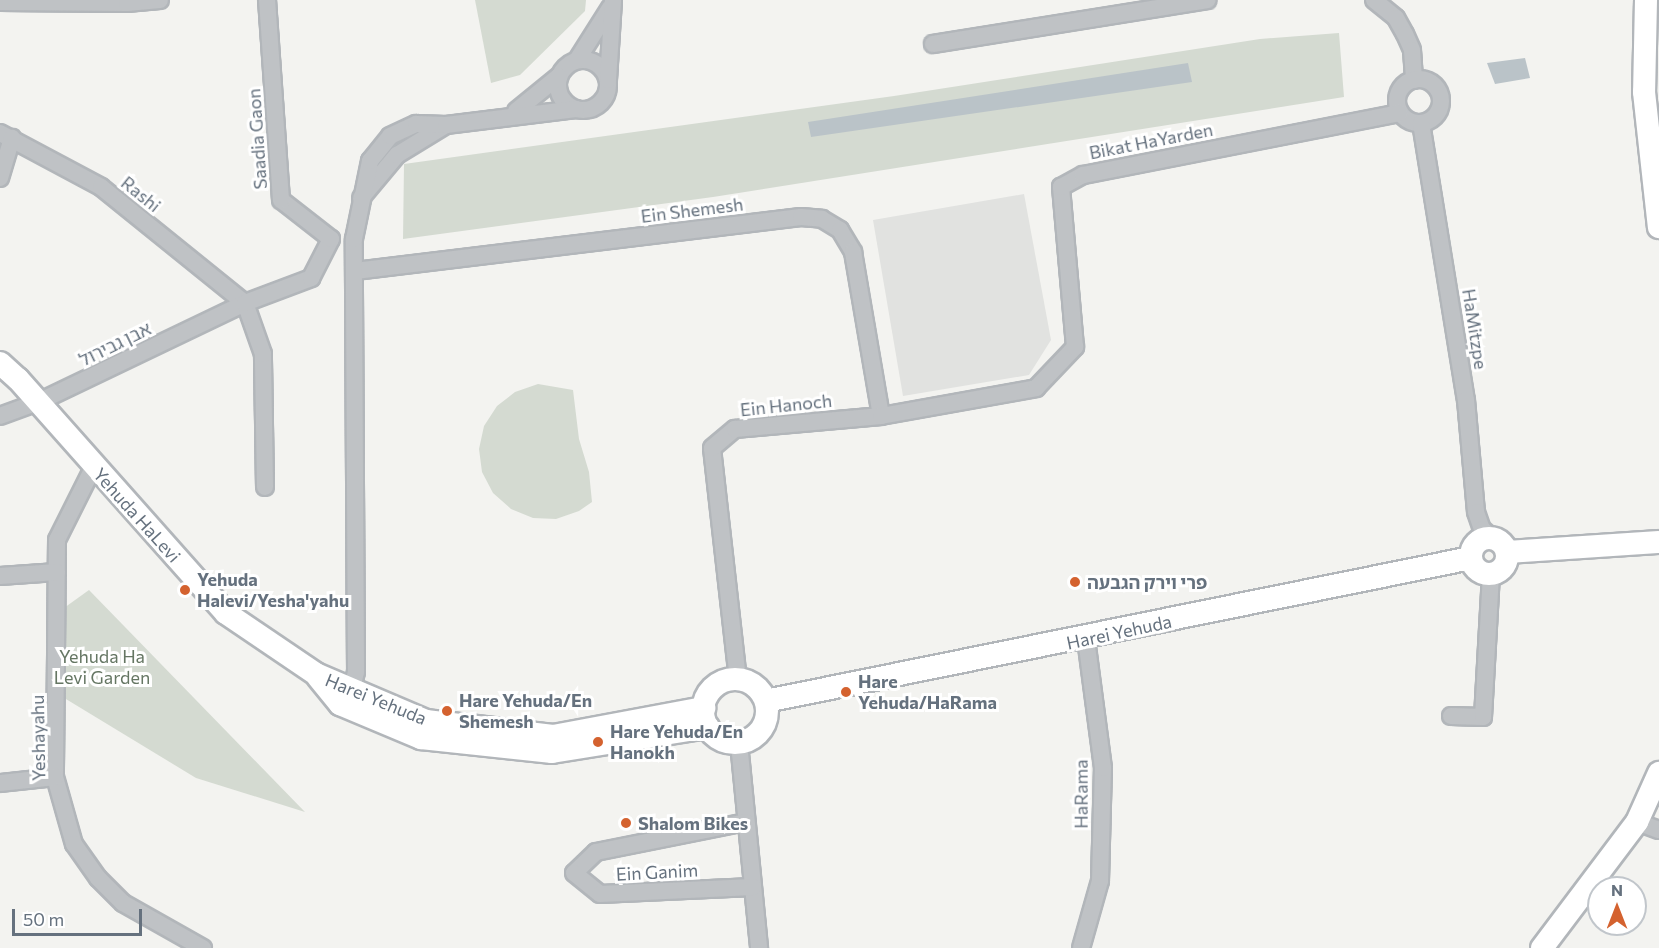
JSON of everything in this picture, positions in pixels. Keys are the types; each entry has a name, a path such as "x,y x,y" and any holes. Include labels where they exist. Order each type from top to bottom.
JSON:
{"street":[{"path":"0,2 127,3 160,0"},
{"name":"Saadia Gaon","path":"245,303 311,278 331,239 282,200 267,0"},
{"path":"933,44 1147,5 1208,0"},
{"path":"1374,0 1396,18 1405,34 1412,50 1414,80"},
{"path":"1646,0 1644,92 1659,227"},
{"path":"513,114 577,60 613,1"},
{"path":"352,689 356,672 354,239 362,198 398,155 446,125 513,114 576,109 599,104 608,81 613,1"},
{"path":"577,60 600,66 608,81"},
{"path":"559,76 559,92 576,109"},
{"path":"1414,80 1431,83 1441,99 1435,116 1421,123 1410,121 1400,113 1399,92 1414,80"},
{"name":"Bikat HaYarden","path":"1057,368 1075,347 1061,187 1083,175 1400,113"},
{"name":"HaMitzpe","path":"1421,123 1467,400 1476,512 1482,529 1499,545"},
{"path":"0,178 6,136"},
{"name":"Rashi","path":"6,136 102,187 245,303"},
{"name":"Ein Shemesh","path":"355,271 801,217 822,219 840,230 853,252 881,416"},
{"path":"245,303 263,354 265,487"},
{"name":"אבן גבירול","path":"0,416 38,402 245,303"},
{"name":"Yehuda HaLevi","path":"0,363 38,402 93,468 226,613 316,675"},
{"name":"Ein Hanoch","path":"738,680 712,448 735,429 881,416 1036,388 1057,368"},
{"name":"Yeshayahu","path":"93,468 57,540 55,777 74,844 98,878 123,903 203,948"},
{"path":"1499,545 1503,569 1491,574 1476,569 1471,558 1478,541 1499,545 1659,542"},
{"name":"Harei Yehuda","path":"766,701 1086,639 1471,558"},
{"path":"0,576 57,572"},
{"path":"1451,716 1483,717 1491,574"},
{"name":"HaRama","path":"1081,948 1100,881 1103,768 1086,639"},
{"name":"Harei Yehuda","path":"316,675 426,721 553,736 706,717"},
{"name":"Harei Yehuda","path":"316,675 340,704 421,738 552,752 706,717"},
{"path":"738,680 756,687 766,701 762,729 739,743 725,741 706,717 716,686 738,680"},
{"path":"739,743 759,948"},
{"path":"1542,948 1637,822 1659,773"},
{"path":"0,783 55,777"},
{"name":"Ein Ganim","path":"746,822 596,852 574,873 600,894 753,887"},
{"path":"1637,822 1659,830"}],"shaded area":[{"path":"1525,58 1530,78 1495,84 1487,63"},
{"path":"1188,63 1192,82 811,137 808,122"},
{"path":"1024,194 1051,340 1029,375 903,396 873,220"}],"green space":[{"path":"475,0 586,0 585,11 520,75 491,83"},
{"path":"1339,33 1344,97 713,197 403,239 404,164 894,96 1260,39"},
{"path":"538,384 573,390 579,439 589,472 592,502 579,511 556,519 533,518 511,509 493,493 482,472 479,449 484,426 497,406 515,392"},
{"name":"Yehuda Ha Levi Garden","path":"89,590 305,812 196,778 56,693 57,613"}],"place":[{"name":"פרי וירק הגבעה","path":"1075,582"},
{"name":"Yehuda Halevi/Yesha'yahu","path":"185,590"},
{"name":"Hare Yehuda/HaRama","path":"846,692"},
{"name":"Hare Yehuda/En Shemesh","path":"447,711"},
{"name":"Hare Yehuda/En Hanokh","path":"598,742"},
{"name":"Shalom Bikes","path":"626,823"}]}
